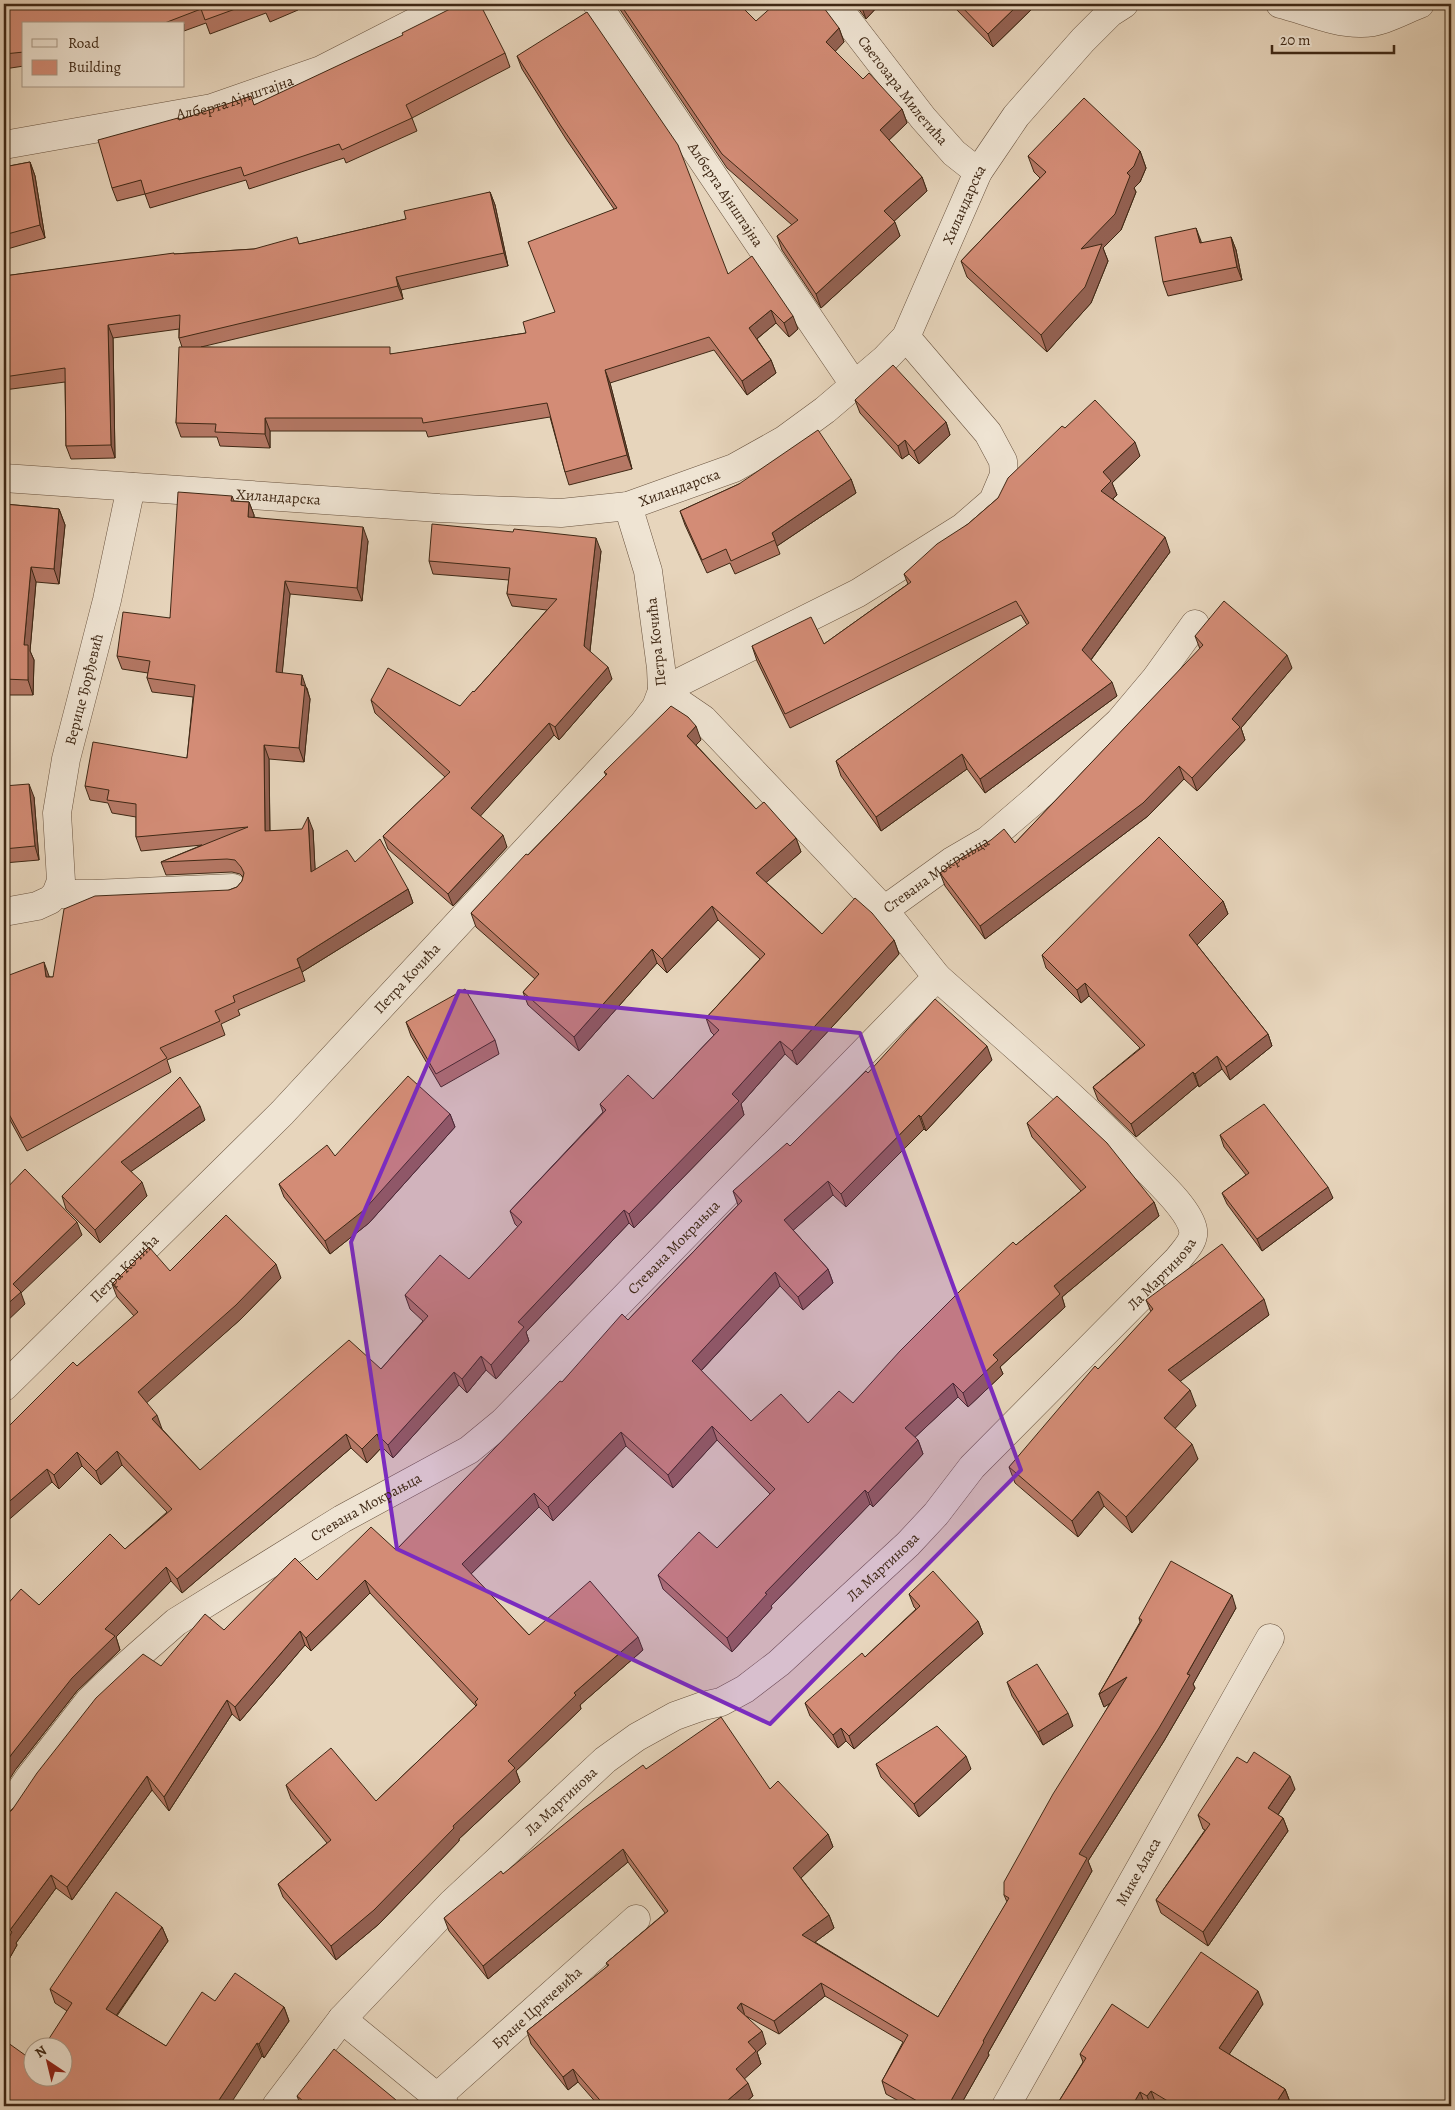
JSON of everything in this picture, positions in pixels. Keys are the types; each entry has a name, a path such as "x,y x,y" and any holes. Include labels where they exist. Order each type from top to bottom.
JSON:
{"street":[{"name":"Алберта Ајнштајна","path":"4,145 212,108 321,70 450,4"},
{"name":"Алберта Ајнштајна","path":"597,4 855,386"},
{"name":"Светозара Милетића","path":"835,4 929,125 954,153 978,172"},
{"name":"Хиландарска","path":"4,478 439,508 561,513 628,506 734,468 784,440 855,386 885,360 906,337 978,172 1016,116 1083,40 1110,13 1124,4"},
{"path":"1280,4 1338,20 1362,23 1382,19 1420,4"},
{"path":"884,910 702,719 662,691 858,592 963,527 993,500 1004,475 1003,461 997,448 988,433 906,337"},
{"name":"Верице Ђорђевић","path":"56,894 61,881 57,812 66,759 107,600 131,487"},
{"name":"Петра Кочића","path":"4,1387 289,1106 644,723 656,707 662,691 657,629 648,571 628,506"},
{"name":"Стевана Мокрањца","path":"4,1815 29,1778 89,1701 176,1622 342,1519 469,1450 503,1422 937,976 884,910 952,860 988,840 1037,798 1119,722 1156,678 1195,624"},
{"path":"4,912 37,906 56,894 233,888"},
{"name":"Ла Мартинова","path":"276,2106 342,2019 452,1903 605,1760 638,1737 675,1716 721,1702 745,1689 786,1656 908,1544 936,1514 972,1467 1178,1259 1190,1243 1194,1232 1191,1223 1160,1184 1114,1136 937,976"},
{"name":"Мике Аласа","path":"1006,2106 1270,1638"},
{"name":"Бране Црнчевића","path":"342,2019 441,2102 636,1919"}],"highlighted area":[{"path":"459,991 860,1033 1021,1470 770,1724 397,1549 351,1242"}],"building":[{"path":"4,4 249,4 205,20 201,9 167,22 22,22 22,52 4,54"},
{"path":"263,4 274,4 265,8"},
{"path":"460,4 480,4 505,53 406,105 412,118 342,150 339,144 244,176 241,167 145,194 141,180 112,188 98,140 178,118 179,120 251,96 254,105 403,35 402,33"},
{"path":"620,4 739,4 756,21 775,4 821,4 839,28 826,42 863,79 869,73 902,109 880,130 922,177 884,211 895,222 816,294 777,236 798,220 722,154"},
{"path":"959,4 1019,4 988,34"},
{"path":"587,12 678,145 728,274 752,256 793,316 784,323 771,310 749,328 771,360 742,381 709,337 605,370 627,455 565,472 547,403 423,423 422,418 265,418 265,434 215,432 216,424 176,423 179,347 390,347 390,354 526,333 523,322 555,312 528,242 617,208 561,126 517,56"},
{"path":"1084,98 1140,151 1134,166 1127,173 1130,176 1115,214 1081,249 1102,244 1085,287 1041,335 961,261 1046,172 1028,156"},
{"path":"30,162 40,225 4,235 4,167"},
{"path":"490,192 504,253 396,277 398,286 179,338 180,315 108,325 111,445 66,446 65,368 4,377 4,276 174,253 254,249 297,237 299,244 406,219 404,211"},
{"path":"1196,228 1200,243 1231,237 1237,267 1163,282 1155,237"},
{"path":"893,365 946,422 914,451 905,440 898,446 855,400"},
{"path":"1095,400 1135,442 1103,472 1111,481 1101,491 1165,537 1082,650 1112,682 980,779 962,754 876,817 836,761 1029,623 1016,601 785,714 752,646 811,617 824,644 911,582 904,574 937,544 968,524 998,498 1008,478 1062,426 1065,428"},
{"path":"818,430 851,479 772,533 775,540 731,561 726,549 702,560 680,511 739,484"},
{"path":"178,492 232,496 231,501 249,502 248,517 363,527 357,588 285,581 276,672 302,675 301,685 305,686 299,748 264,745 265,831 302,829 308,817 311,872 347,850 355,862 380,839 408,889 297,959 300,967 233,996 235,1002 215,1011 220,1021 160,1048 167,1058 22,1138 4,1105 4,977 44,962 46,977 53,977 64,909 95,896 229,890 237,887 242,881 244,873 235,860 161,862 248,827 136,837 136,804 107,800 109,790 85,786 93,742 187,758 195,685 147,678 150,661 117,656 123,612 170,618"},
{"path":"4,504 59,509 54,569 31,567 24,645 28,645 28,680 4,679"},
{"path":"432,524 513,532 514,529 596,538 584,646 608,667 555,727 549,723 471,808 503,835 448,894 383,836 450,772 371,700 388,668 460,706 557,599 507,594 510,568 429,561"},
{"path":"1224,601 1287,655 1232,719 1240,727 1192,778 1179,766 1143,803 980,926 940,873 991,840 1004,829 1015,843 1203,645 1195,636"},
{"path":"671,706 688,717 696,726 687,736 756,809 764,802 796,838 756,873 822,934 855,898 872,913 894,940 792,1051 780,1041 732,1094 739,1101 629,1214 624,1210 518,1322 524,1327 491,1365 481,1356 462,1379 454,1372 388,1445 377,1434 362,1449 346,1434 177,1579 166,1567 105,1629 115,1636 72,1678 4,1766 4,1608 21,1589 39,1605 110,1534 125,1549 172,1509 117,1451 96,1471 77,1452 54,1475 47,1469 4,1506 4,1424 7,1428 73,1362 77,1366 138,1312 112,1284 149,1247 170,1271 226,1215 276,1264 236,1305 138,1392 157,1415 152,1419 200,1470 349,1340 381,1369 428,1316 405,1295 440,1255 469,1279 522,1222 510,1211 606,1110 600,1104 628,1075 653,1099 719,1030 706,1018 765,954 712,906 662,959 652,949 574,1037 523,992 539,974 471,913 526,854 528,855 607,774 604,772"},
{"path":"29,784 35,846 4,849 4,786"},
{"path":"1159,837 1223,901 1189,935 1268,1034 1226,1067 1217,1056 1195,1074 1193,1072 1131,1124 1093,1087 1145,1045 1085,983 1077,990 1042,955"},
{"path":"465,989 495,1040 436,1074 406,1022"},
{"path":"935,999 987,1046 921,1117 919,1115 841,1194 828,1181 784,1220 828,1269 798,1297 775,1272 692,1361 751,1421 781,1394 808,1423 839,1391 853,1403 900,1351 961,1290 1013,1242 1016,1245 1086,1187 1027,1123 1057,1096 1107,1143 1154,1202 1054,1286 1060,1294 993,1355 998,1360 963,1393 953,1383 905,1428 918,1440 868,1493 865,1490 765,1593 767,1594 727,1638 658,1575 699,1532 717,1548 775,1489 712,1426 668,1475 621,1432 548,1507 534,1493 462,1564 529,1635 590,1581 638,1637 574,1693 576,1695 508,1761 515,1768 453,1826 454,1828 374,1910 331,1946 278,1884 331,1840 286,1785 331,1748 376,1801 477,1705 475,1702 478,1699 365,1580 306,1638 300,1631 235,1707 227,1700 164,1797 147,1776 67,1887 51,1875 10,1930 12,1932 4,1946 4,1816 12,1810 37,1773 96,1698 143,1654 161,1666 205,1614 224,1630 295,1558 317,1580 371,1527 396,1550 560,1381 562,1382 622,1314 628,1320 742,1201 733,1191 787,1143 790,1146 866,1071 868,1073"},
{"path":"408,1076 450,1114 364,1210 325,1241 279,1184 327,1145 335,1156"},
{"path":"180,1077 200,1106 121,1162 142,1182 95,1230 62,1196"},
{"path":"1264,1104 1328,1187 1257,1239 1222,1193 1249,1173 1220,1135"},
{"path":"25,1169 77,1222 13,1284 21,1292 4,1307 4,1191"},
{"path":"1222,1244 1264,1299 1168,1370 1190,1390 1164,1418 1192,1444 1126,1517 1098,1491 1072,1521 1009,1467 1095,1366 1098,1369 1153,1309 1146,1300"},
{"path":"1171,1561 1232,1595 1187,1674 1190,1675 1159,1728 1079,1854 1087,1858 948,2106 926,2106 882,2081 908,2035 821,1983 774,2021 741,2003 737,2008 762,2031 748,2042 756,2051 736,2069 748,2083 721,2106 605,2106 573,2069 563,2077 527,2031 609,1965 606,1963 668,1911 623,1849 483,1966 444,1918 501,1871 503,1874 583,1809 643,1765 646,1769 721,1717 770,1789 778,1781 828,1834 793,1868 829,1915 802,1935 938,2017 1009,1898 1004,1895 1004,1882 1053,1794 1127,1677 1099,1694 1142,1620 1139,1618"},
{"path":"933,1571 978,1621 849,1736 841,1728 833,1735 805,1703 862,1653 865,1657 920,1606 909,1594"},
{"path":"1037,1664 1068,1713 1038,1732 1007,1682"},
{"path":"937,1726 966,1756 914,1804 876,1764"},
{"path":"1254,1752 1290,1776 1268,1808 1283,1818 1203,1932 1156,1900 1210,1824 1198,1815 1237,1757 1247,1763"},
{"path":"116,1892 162,1927 106,2009 166,2046 202,1992 215,2001 235,1973 284,2007 259,2044 257,2043 215,2106 4,2106 4,2040 22,2053 22,2088 72,2088 72,2038 49,2038 72,2003 50,1989"},
{"path":"1201,1952 1258,1991 1219,2048 1285,2089 1274,2106 1176,2106 1151,2091 1147,2096 1140,2092 1132,2106 1056,2106 1086,2058 1080,2054 1112,2004 1148,2028"},
{"path":"334,2049 396,2100 391,2106 306,2106 308,2105 297,2096"}]}
